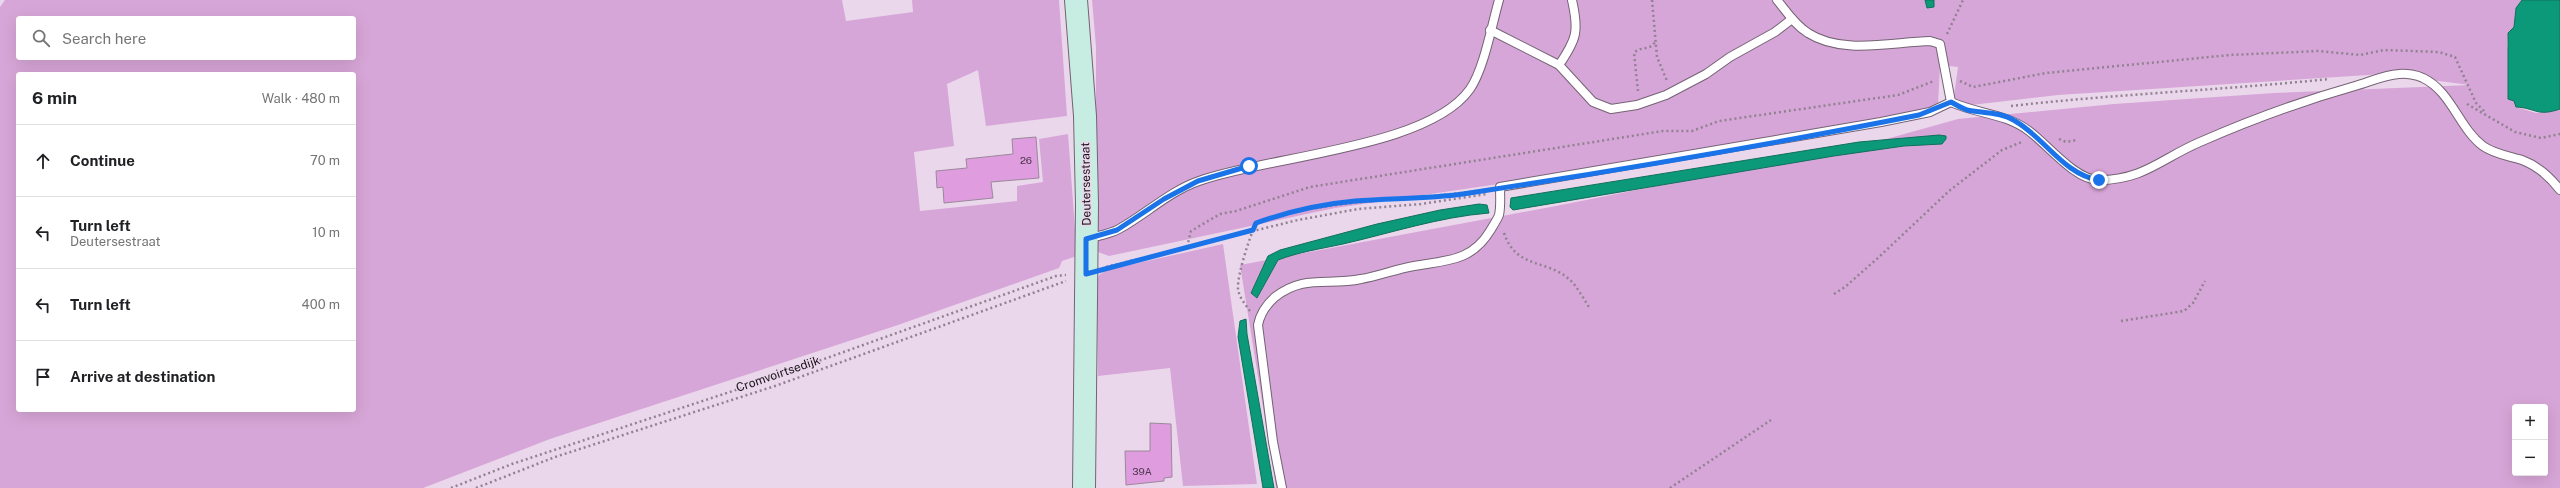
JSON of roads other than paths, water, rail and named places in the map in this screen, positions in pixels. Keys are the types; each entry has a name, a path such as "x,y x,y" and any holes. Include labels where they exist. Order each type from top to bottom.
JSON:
{"street":[{"name":"Deutersestraat","path":"1076,0 1085,116 1086,274 1084,488"}],"lane":[{"path":"1086,239 1117,230 1164,199 1198,181 1249,166 1386,137 1411,129 1444,112 1470,89 1483,59 1499,0"},
{"path":"1559,65 1574,42 1576,33 1572,0"},
{"path":"1777,0 1792,19 1808,33 1834,43 1853,45 1930,41 1940,44 1951,102"},
{"path":"1490,30 1559,65 1581,91 1601,107 1611,109 1637,104 1674,91 1706,74 1730,57 1775,32 1792,19"},
{"path":"1951,102 1966,109 2014,120 2083,176 2099,180 2126,177 2149,171 2198,143 2318,97 2394,75 2407,74 2424,78 2440,91 2474,139 2483,146 2491,151 2533,165 2544,172 2560,190"},
{"path":"1282,488 1274,442 1258,325 1263,310 1272,300 1296,284 1362,279 1398,269 1465,256 1478,248 1487,237 1499,215 1500,190 1881,122 1930,112 1951,102"}]}
